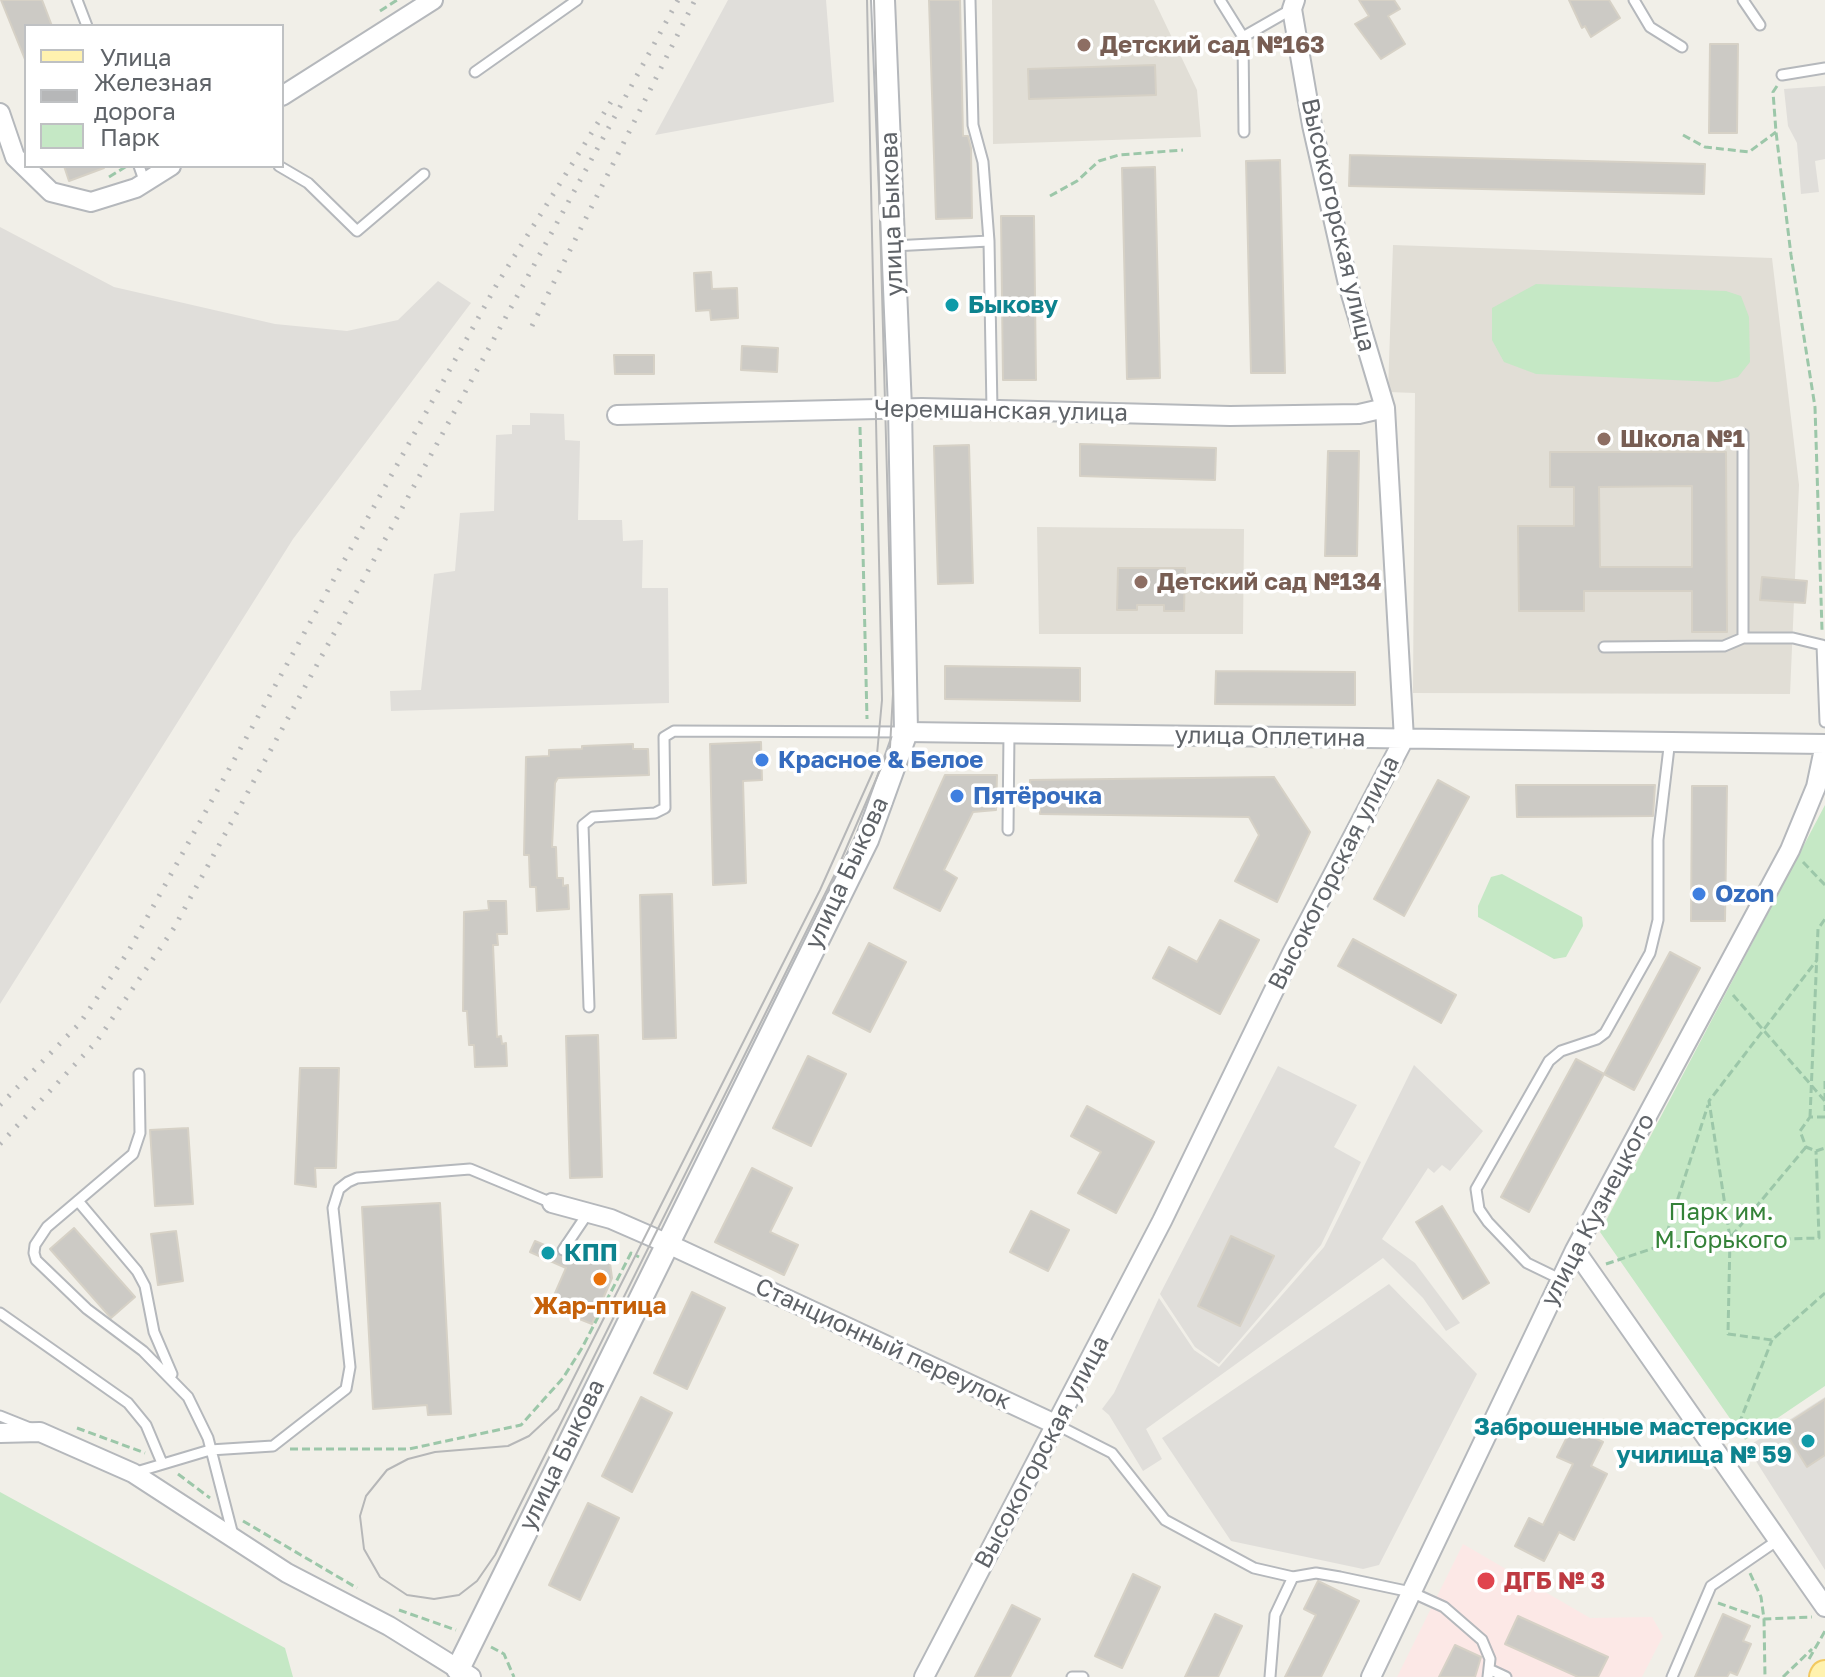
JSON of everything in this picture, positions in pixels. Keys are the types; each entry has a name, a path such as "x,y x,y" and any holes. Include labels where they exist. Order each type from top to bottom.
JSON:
{"street":[{"path":"284,95 433,0"},
{"name":"улица Быкова","path":"465,1673 473,1638 867,840 906,732 900,408 883,0"},
{"name":"Высокогорская улица","path":"924,1677 1162,1221 1292,953 1404,739 1385,408 1348,284 1312,125 1293,4"},
{"path":"0,113 15,157 24,166"},
{"path":"26,168 51,192 91,202 142,174 164,168"},
{"name":"Черемшанская улица","path":"617,415 900,408 1230,416 1359,414 1385,408"},
{"name":"улица Оплетина","path":"906,732 1404,739 1670,739 1825,744"},
{"name":"улица Кузнецкого","path":"1371,1677 1560,1279 1790,850 1816,787 1825,744"},
{"name":"Станционный переулок","path":"552,1203 588,1213 666,1243 1057,1425"},
{"path":"1575,1250 1825,1607"},
{"path":"0,1433 40,1432 133,1473 234,1539 465,1673"}],"lane":[{"path":"77,0 86,24"},
{"path":"475,72 577,0"},
{"path":"970,0 973,125 983,162 989,241 992,410"},
{"path":"1220,0 1243,37 1244,132"},
{"path":"1634,0 1650,27 1682,47"},
{"path":"1743,0 1760,25"},
{"path":"1243,37 1293,4"},
{"path":"1782,75 1825,68"},
{"path":"282,168 308,183 357,231 424,174"},
{"path":"893,246 989,241"},
{"path":"1743,434 1743,638"},
{"path":"1604,647 1724,646 1743,638 1793,638 1822,645 1825,722"},
{"path":"589,1007 583,825 593,817 655,813 665,808 664,737 674,731 906,732"},
{"path":"1008,830 1009,733"},
{"path":"1560,1279 1527,1263 1488,1222 1479,1209 1476,1189 1549,1061 1561,1051 1597,1039 1605,1033 1650,953 1658,920 1658,840 1670,739"},
{"path":"139,1074 138,1144 133,1154 39,1237 35,1245 36,1260 100,1321 143,1351 175,1380"},
{"path":"133,1473 210,1450 273,1446 341,1395 349,1380 333,1208 339,1189 357,1178 470,1169 552,1203"},
{"path":"78,1201 137,1271 145,1286 157,1342 175,1380 203,1425 234,1539"},
{"path":"563,1250 588,1213"},
{"path":"0,1313 117,1392 146,1425 162,1463"},
{"path":"0,1416 40,1432"},
{"name":"Станционный переулок","path":"1057,1425 1112,1453 1165,1520 1254,1568 1293,1577 1316,1573 1411,1592 1444,1607 1472,1629 1487,1649 1490,1674"},
{"path":"1672,1677 1703,1598 1720,1577 1778,1540"},
{"path":"1270,1677 1275,1615 1293,1577"},
{"path":"1490,1674 1506,1677"},
{"path":"1072,1677 1083,1677"}],"path":[{"path":"1782,75 1773,92 1791,255 1815,407 1822,645"},
{"path":"1683,135 1705,147 1749,152 1776,132"},
{"path":"1050,196 1077,181 1099,161 1119,155 1183,150"},
{"path":"862,409 867,721"},
{"path":"1798,857 1825,885"},
{"path":"1825,919 1818,929 1810,1117 1800,1131 1806,1147 1816,1151 1825,1148"},
{"path":"1663,1245 1709,1101 1817,960"},
{"path":"1728,989 1824,1100"},
{"path":"1825,1081 1825,1111"},
{"path":"1709,1101 1730,1238 1728,1334 1772,1340"},
{"path":"1810,1117 1825,1117"},
{"path":"1730,1238 1806,1147"},
{"path":"1816,1151 1819,1238"},
{"path":"1601,1266 1663,1245 1730,1238 1825,1239"},
{"path":"273,1446 317,1450 400,1449 521,1425 563,1378 631,1253 655,1265"},
{"path":"1739,1424 1772,1340 1825,1293"},
{"path":"1744,1563 1761,1597 1765,1677"},
{"path":"348,1583 360,1590"},
{"path":"1703,1598 1764,1619 1825,1617"},
{"path":"395,1608 473,1638 504,1654 514,1677"},
{"path":"1783,1677 1815,1647 1825,1631"},
{"path":"1815,1647 1818,1673"}],"shaded area":[{"path":"728,0 826,0 834,102 655,135"},
{"name":"Детский сад №163","path":"992,0 1154,0 1197,90 1201,137 993,144"},
{"path":"1825,86 1825,159 1815,161 1819,192 1801,194 1797,143 1788,126 1784,89"},
{"path":"0,227 114,287 275,324 347,331 398,320 438,281 471,303 293,539 0,1004"},
{"name":"Школа №1","path":"1393,245 1772,258 1799,485 1790,694 1413,693 1415,393 1388,392"},
{"path":"530,413 564,414 565,440 580,441 578,520 622,520 623,541 643,540 642,588 668,588 669,703 391,711 390,691 421,690 434,574 455,571 460,513 494,511 496,435 512,434 512,425 530,425"},
{"name":"Детский сад №134","path":"1037,527 1244,529 1243,634 1039,634"},
{"path":"1414,1065 1483,1131 1450,1171 1442,1165 1434,1173 1428,1168 1382,1239 1415,1263 1460,1323 1446,1331 1423,1298 1383,1258 1146,1429 1162,1459 1143,1471 1109,1415 1102,1409 1114,1393 1159,1298 1194,1350 1219,1367 1324,1247"},
{"path":"1278,1066 1357,1105 1334,1147 1361,1162 1321,1245 1219,1364 1195,1347 1160,1294"},
{"path":"1389,1284 1477,1374 1379,1565 1363,1569 1231,1541 1162,1438"},
{"path":"1825,1397 1825,1570 1747,1447"},
{"name":"ДГБ № 3","path":"1463,1544 1590,1618 1652,1617 1663,1636 1642,1677 1397,1677"}],"green space":[{"path":"1536,284 1726,291 1741,296 1749,317 1750,362 1738,377 1718,382 1536,374 1504,362 1492,340 1492,308"},
{"name":"Парк им. М.Горького","path":"1825,805 1825,1386 1745,1440 1600,1232"},
{"path":"1502,874 1582,917 1583,926 1566,957 1554,959 1478,917 1478,906 1491,877"},
{"path":"0,1492 285,1648 293,1677 0,1677"}],"building":[{"path":"1,0 42,0 51,24 24,24 24,57"},
{"path":"929,0 960,0 963,136 968,136 971,148 972,218 936,219"},
{"path":"1359,0 1394,0 1400,9 1388,16 1405,44 1381,59 1355,24 1369,16"},
{"path":"1569,0 1609,0 1620,18 1591,37 1585,26 1582,28"},
{"path":"1710,44 1738,44 1737,133 1709,133"},
{"path":"1155,65 1156,95 1029,99 1028,69"},
{"path":"1350,155 1705,164 1704,194 1349,186"},
{"path":"1280,160 1285,373 1251,373 1246,161"},
{"path":"1155,167 1160,378 1127,379 1122,168"},
{"path":"65,168 104,168 69,181"},
{"path":"1001,216 1034,216 1036,380 1003,380"},
{"path":"711,272 712,289 737,288 738,318 711,320 710,310 696,311 694,273"},
{"path":"742,346 778,348 777,372 741,370"},
{"path":"614,355 654,355 654,374 615,374"},
{"path":"1080,444 1216,448 1215,480 1080,476"},
{"path":"969,445 973,583 938,584 934,446"},
{"path":"1328,451 1359,451 1357,556 1325,556"},
{"path":"1550,452 1726,452 1727,632 1692,632 1692,591 1584,591 1584,611 1519,611 1518,526 1574,526 1574,487 1550,487","holes":["1692,486 1692,567 1600,567 1599,487"]},
{"path":"1118,568 1185,568 1184,611 1164,611 1164,605 1137,605 1137,610 1117,610"},
{"path":"1762,577 1807,581 1805,603 1760,600"},
{"path":"945,666 1080,668 1080,701 945,699"},
{"path":"1216,671 1355,672 1355,705 1215,704"},
{"path":"761,742 762,780 743,781 746,883 713,885 710,744"},
{"path":"633,744 633,749 648,749 649,775 558,778 555,783 552,847 556,847 557,878 563,878 563,886 568,885 569,909 537,911 536,887 530,887 529,855 524,855 526,757 549,756 549,750"},
{"path":"945,775 997,775 996,810 973,812 944,870 957,878 940,911 894,888"},
{"path":"1274,777 1310,832 1277,902 1235,881 1259,835 1249,817 1040,814 1040,805 1031,805 1030,780"},
{"path":"1438,780 1469,797 1404,916 1374,899"},
{"path":"1516,785 1655,785 1653,816 1517,817"},
{"path":"1692,786 1727,786 1725,921 1691,921"},
{"path":"672,894 676,1038 643,1039 640,895"},
{"path":"488,901 506,901 507,934 497,934 498,945 493,945 497,1037 501,1036 502,1044 506,1043 507,1066 475,1067 474,1045 469,1045 467,1011 463,1011 464,912 489,910"},
{"path":"1220,920 1259,940 1220,1014 1153,978 1169,947 1197,962"},
{"path":"1353,939 1456,995 1441,1023 1338,966"},
{"path":"869,943 906,962 870,1032 833,1013"},
{"path":"1670,952 1700,968 1634,1090 1604,1074"},
{"path":"598,1035 602,1177 570,1178 566,1036"},
{"path":"808,1056 846,1074 811,1146 773,1128"},
{"path":"1576,1059 1604,1074 1529,1212 1501,1197"},
{"path":"300,1068 339,1068 336,1168 315,1168 316,1187 295,1184"},
{"path":"1087,1106 1154,1142 1116,1213 1078,1193 1101,1152 1071,1136"},
{"path":"188,1128 193,1204 155,1206 150,1130"},
{"path":"752,1168 792,1188 770,1232 798,1245 784,1275 715,1242"},
{"path":"440,1203 451,1414 428,1415 427,1405 373,1409 362,1207"},
{"path":"1442,1206 1489,1283 1463,1299 1416,1222"},
{"path":"1031,1211 1069,1230 1048,1271 1010,1252"},
{"path":"74,1228 135,1297 111,1318 50,1249"},
{"path":"176,1231 183,1281 158,1285 151,1234"},
{"path":"1231,1236 1274,1256 1240,1326 1198,1306"},
{"path":"535,1241 556,1250 562,1257 571,1256 574,1247 610,1263 612,1278 592,1324 549,1307 566,1268 530,1252"},
{"path":"692,1292 725,1308 687,1389 654,1373"},
{"path":"641,1397 672,1413 632,1492 602,1476"},
{"name":"Заброшенные мастерские училища № 59","path":"1825,1399 1825,1455 1807,1467 1782,1427"},
{"path":"1572,1427 1603,1442 1591,1466 1607,1474 1574,1540 1559,1532 1544,1561 1515,1546 1529,1518 1543,1525 1573,1464 1557,1457"},
{"path":"588,1503 619,1518 580,1600 549,1585"},
{"path":"1133,1574 1160,1587 1122,1668 1095,1656"},
{"path":"1318,1581 1359,1601 1321,1677 1285,1677 1316,1615 1304,1609"},
{"path":"1012,1605 1040,1619 1010,1677 975,1677"},
{"path":"1215,1614 1242,1626 1218,1677 1185,1677"},
{"path":"1723,1614 1750,1626 1743,1641 1751,1644 1737,1675 1730,1672 1727,1677 1695,1677"},
{"path":"1518,1616 1608,1657 1598,1677 1578,1677 1505,1644"},
{"path":"1455,1645 1481,1657 1475,1677 1439,1677"}],"tram line":[{"path":"867,0 882,700 876,765 820,890 558,1409 529,1436 508,1446 435,1452 408,1459 387,1470 366,1496 360,1516 364,1549 380,1577 407,1595 434,1599 459,1595 477,1581 495,1555 836,872 890,747 893,694 874,0"}],"railway":[{"path":"0,1144 97,1041 174,928 678,0"},
{"path":"532,326 695,0"},
{"path":"0,1105 80,1023 128,952 497,284 614,97"}],"place":[{"name":"Детский сад №163","path":"1084,45"},
{"name":"Быкову","path":"952,305"},
{"name":"Школа №1","path":"1604,439"},
{"name":"Детский сад №134","path":"1141,582"},
{"name":"Красное & Белое","path":"762,760"},
{"name":"Пятёрочка","path":"957,796"},
{"name":"Ozon","path":"1699,894"},
{"name":"КПП","path":"548,1253"},
{"name":"Жар-птица","path":"600,1279"},
{"name":"Заброшенные мастерские училища № 59","path":"1808,1441"},
{"name":"ДГБ № 3","path":"1486,1581"}]}
